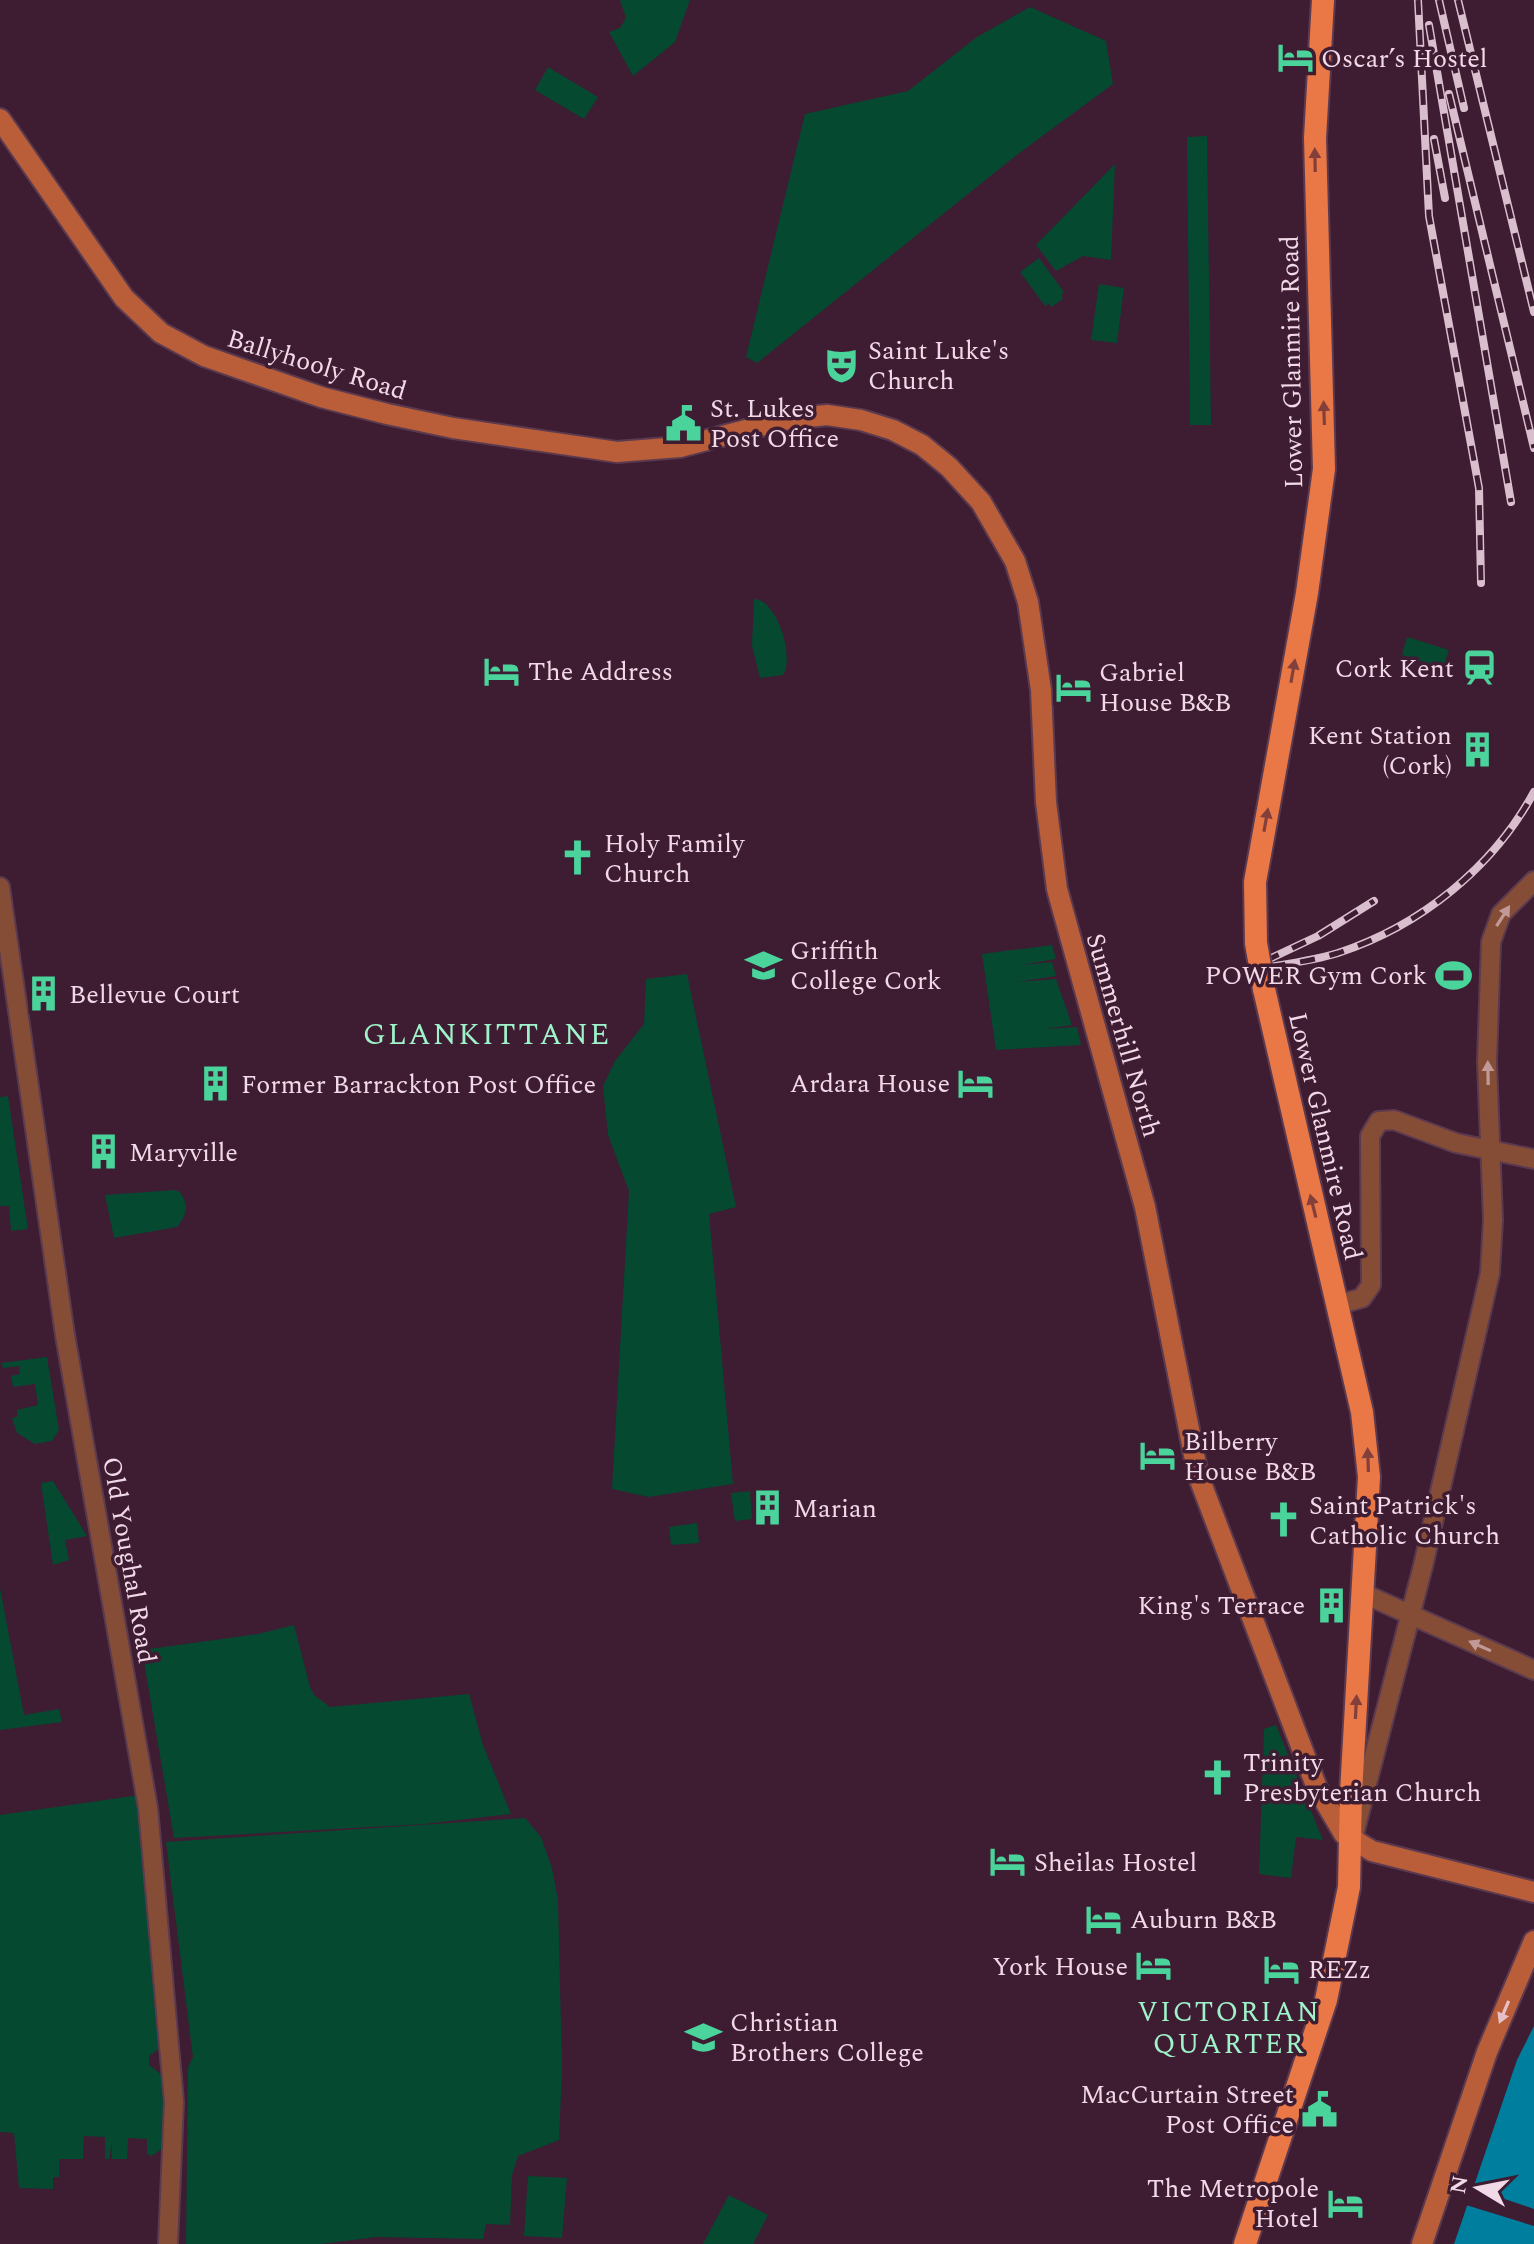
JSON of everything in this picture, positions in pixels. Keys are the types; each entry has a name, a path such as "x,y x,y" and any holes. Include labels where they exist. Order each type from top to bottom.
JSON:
{"highway":[{"name":"Lower Glanmire Road","path":"1245,2244 1326,2000 1349,1887 1368,1442 1256,943 1255,882 1305,601 1324,469 1315,138 1323,0"}],"main road":[{"name":"Ballyhooly Road","path":"0,119 124,298 161,333 204,356 375,411 544,443 638,453 680,447 727,433"},
{"name":"Summerhill North","path":"727,433 770,422 827,415 861,420 893,430 922,445 964,482 994,520 1015,561 1028,602 1039,675 1046,802 1057,889 1145,1207 1198,1475 1317,1788 1336,1824 1352,1840"},
{"path":"1352,1840 1376,1853 1524,1890"},
{"path":"1422,2244 1487,2052 1534,1941"}],"street":[{"path":"1352,1840 1410,1614 1490,1273 1488,960 1501,914 1534,881"},
{"name":"Old Youghal Road","path":"0,887 60,1306 148,1808 174,2102 168,2244"},
{"path":"1337,1305 1362,1298 1371,1285 1370,1136 1376,1123 1386,1119 1456,1143 1534,1159"},
{"path":"1362,1593 1534,1670"}],"green space":[{"path":"620,0 690,0 675,42 633,76 609,32 620,28 626,18"},
{"path":"1030,7 1106,41 1113,84 1018,154 757,363 746,357 805,114 908,91 977,37"},
{"path":"548,67 598,97 584,119 535,90"},
{"path":"1207,136 1211,425 1190,425 1187,137"},
{"path":"1115,164 1111,260 1083,256 1056,271 1036,245"},
{"path":"1039,258 1064,292 1061,295 1063,299 1051,307 1049,303 1045,306 1020,272"},
{"path":"1099,284 1124,288 1117,343 1091,340"},
{"path":"754,599 770,608 782,631 787,656 783,675 760,678 752,646"},
{"path":"1407,637 1449,650 1443,668 1402,655"},
{"path":"1052,945 1056,959 1021,965 1052,962 1056,976 1017,982 1056,979 1072,1025 1044,1029 1077,1027 1081,1045 996,1050 982,954"},
{"path":"687,974 736,1207 709,1214 733,1484 649,1497 612,1489 629,1191 608,1135 603,1086 615,1061 644,1024 646,979"},
{"path":"8,1096 28,1229 11,1231 9,1206 0,1206 0,1097"},
{"path":"180,1192 186,1206 177,1227 114,1238 105,1195"},
{"path":"47,1357 59,1430 52,1441 35,1444 17,1433 12,1418 17,1417 17,1410 38,1405 35,1384 13,1387 11,1376 20,1374 19,1366 3,1368 1,1363"},
{"path":"53,1481 87,1536 65,1540 69,1560 53,1565 41,1483"},
{"path":"750,1491 752,1519 735,1521 731,1493"},
{"path":"697,1523 699,1543 671,1545 669,1527"},
{"path":"0,1588 24,1715 59,1709 62,1722 0,1730"},
{"path":"294,1625 310,1687 314,1695 330,1707 469,1694 483,1745 511,1814 424,1824 174,1838 142,1650 258,1634"},
{"path":"1276,1725 1323,1840 1296,1837 1291,1878 1259,1874 1264,1729"},
{"path":"140,1795 162,2047 149,2056 149,2065 163,2076 164,2148 151,2156 147,2154 147,2139 128,2138 127,2159 112,2159 112,2142 109,2159 105,2159 105,2137 84,2136 83,2159 59,2159 59,2177 53,2177 53,2189 19,2188 14,2133 0,2132 0,1815"},
{"path":"525,1818 541,1837 552,1868 558,1900 562,2069 559,2140 518,2156 512,2175 510,2225 486,2224 483,2239 376,2237 321,2244 186,2244 188,2067 193,2057 166,1842"},
{"path":"528,2176 567,2178 562,2238 524,2236"},
{"path":"729,2195 768,2215 753,2244 703,2244"}],"water":[{"path":"1534,2026 1534,2244 1454,2244 1517,2060"}],"pier":[{"path":"1472,2188 1534,2209 1534,2226 1466,2205"}],"railway":[{"path":"1418,0 1429,216 1479,488 1481,583"},
{"path":"1439,0 1464,108"},
{"path":"1458,0 1534,312"},
{"path":"1429,25 1511,502"},
{"path":"1449,94 1534,448"},
{"path":"1434,139 1445,198"},
{"path":"1241,972 1338,953 1397,927 1425,910 1476,869 1517,820 1534,792"},
{"path":"1265,961 1318,936 1374,901"}],"place":[{"name":"Oscar’s Hostel","path":"1295,58"},
{"name":"Saint Luke's Church","path":"842,365"},
{"name":"St. Lukes Post Office","path":"684,423"},
{"name":"Cork Kent","path":"1480,668"},
{"name":"The Address","path":"502,671"},
{"name":"Gabriel House B&B","path":"1073,687"},
{"name":"Kent Station (Cork)","path":"1478,750"},
{"name":"Holy Family Church","path":"578,858"},
{"name":"Griffith College Cork","path":"764,965"},
{"name":"POWER Gym Cork","path":"1453,975"},
{"name":"Bellevue Court","path":"43,994"},
{"name":"Ardara House","path":"976,1083"},
{"name":"Former Barrackton Post Office","path":"215,1084"},
{"name":"Maryville","path":"103,1152"},
{"name":"Bilberry House B&B","path":"1158,1456"},
{"name":"Marian","path":"767,1508"},
{"name":"Saint Patrick's Catholic Church","path":"1283,1520"},
{"name":"King's Terrace","path":"1331,1605"},
{"name":"Trinity Presbyterian Church","path":"1217,1777"},
{"name":"Sheilas Hostel","path":"1008,1862"},
{"name":"Auburn B&B","path":"1104,1919"},
{"name":"York House","path":"1154,1966"},
{"name":"REZz","path":"1282,1969"},
{"name":"Christian Brothers College","path":"704,2037"},
{"name":"MacCurtain Street Post Office","path":"1320,2109"},
{"name":"The Metropole Hotel","path":"1345,2203"}],"district":[{"name":"GLANKITTANE","path":"487,1034"},
{"name":"VICTORIAN QUARTER","path":"1229,2027"}]}
